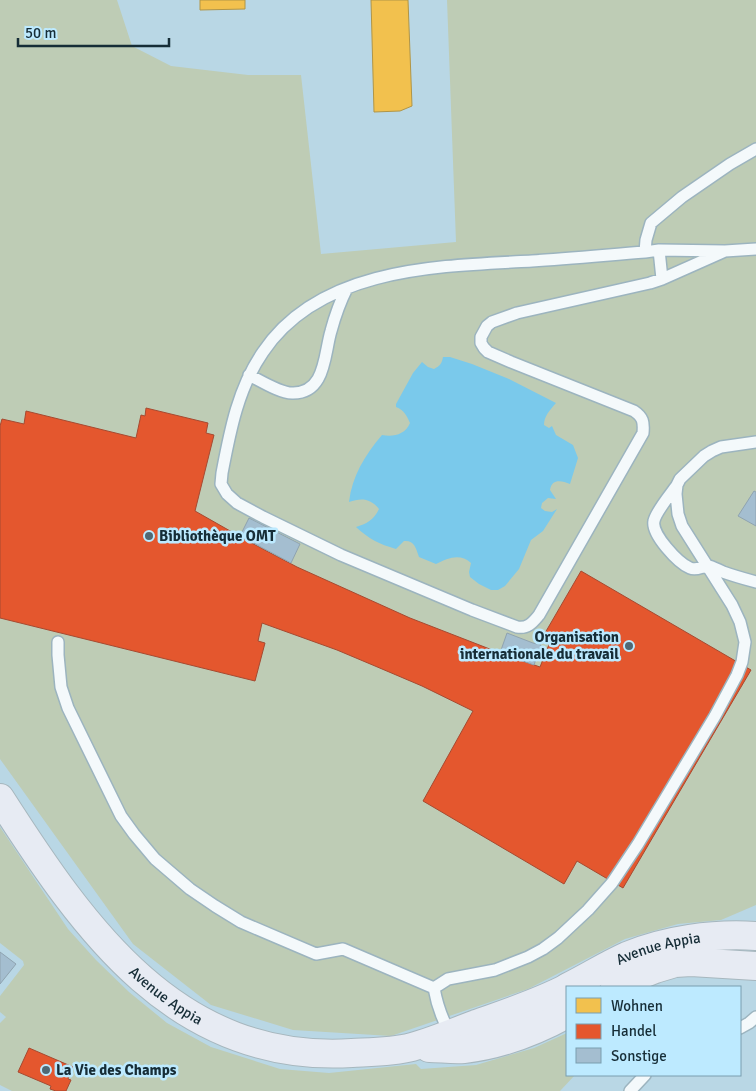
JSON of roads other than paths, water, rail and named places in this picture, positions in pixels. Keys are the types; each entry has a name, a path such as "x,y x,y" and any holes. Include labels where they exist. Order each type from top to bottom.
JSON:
{"main road":[{"name":"Avenue Appia","path":"0,798 49,872 80,914 124,963 145,982 194,1017 242,1039 288,1050 316,1053 381,1052 412,1047 532,1004 566,989"},
{"name":"Avenue Appia","path":"572,986 625,957 647,948 708,937 756,936"},
{"name":"Avenue Appia","path":"617,986 642,974 675,963 691,962 756,966"},
{"name":"Avenue Appia","path":"412,1047 462,1049 490,1045 527,1032 566,1014"}],"lane":[{"path":"645,252 651,223 682,197 730,164 756,150"},
{"path":"725,251 662,280 516,313 492,322 484,331 481,343 488,352 634,410 641,416 644,424 643,433 539,614 528,626 522,628 472,610 341,556 232,500 223,490 220,479 236,411 249,375 263,352 287,325 314,303 346,288 381,277 465,265 659,250 725,251 756,249"},
{"path":"659,250 662,280"},
{"path":"249,375 283,391 292,393 303,391 314,385 321,374 330,333 346,288"},
{"path":"756,442 721,447 704,456 680,479 658,512 654,522 654,526 666,547 685,565 693,569 708,566 756,582"},
{"path":"434,988 448,978 496,970 528,957 558,938 588,910 612,883 638,844 715,716 737,675 742,662 745,642 740,622 732,605 682,526 676,503 677,485"},
{"path":"58,642 61,687 68,708 121,816 155,858 190,889 242,922 316,954 343,949 434,988"},
{"path":"434,988 436,1001 450,1034"},
{"path":"741,1027 756,1017"},
{"path":"630,1091 644,1076"}],"water":[{"path":"443,357 450,357 472,364 509,379 556,403 546,416 544,425 549,428 552,426 556,435 573,445 578,458 570,484 561,481 555,482 551,486 550,490 556,499 548,498 542,503 541,508 552,512 557,509 543,531 531,540 519,569 505,586 498,590 491,590 470,577 471,563 463,558 449,558 436,564 419,557 416,548 410,542 404,541 396,549 370,538 356,527 369,521 379,509 365,500 349,502 356,475 365,458 382,435 390,436 402,433 410,423 405,414 396,407 396,404 413,373 422,362 434,369 438,367"}],"place":[{"name":"Bibliothèque OMT","path":"149,536"},
{"name":"Organisation internationale du travail","path":"629,646"},
{"name":"La Vie des Champs","path":"46,1070"}]}
